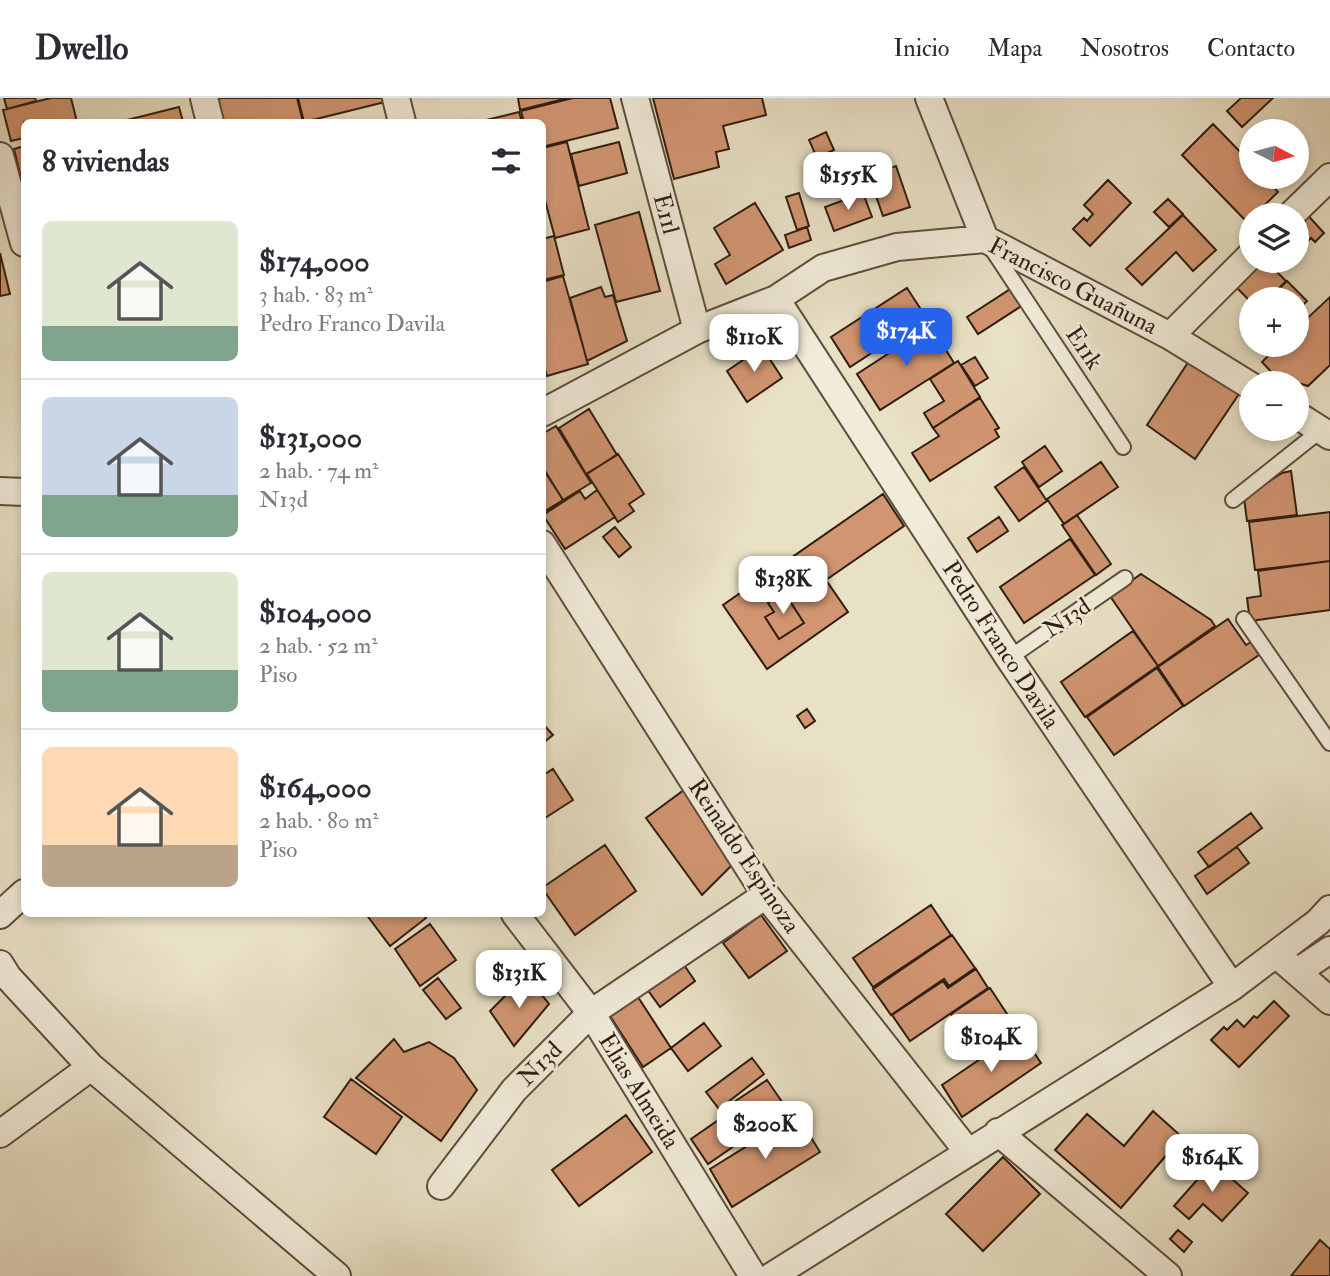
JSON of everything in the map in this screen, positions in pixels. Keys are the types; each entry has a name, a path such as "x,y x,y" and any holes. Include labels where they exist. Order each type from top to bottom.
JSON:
{"street":[{"path":"204,98 209,119"},
{"path":"396,98 401,119"},
{"name":"E11l","path":"635,98 697,330"},
{"path":"929,98 985,239"},
{"path":"0,156 21,232"},
{"path":"1303,203 1330,177"},
{"name":"Francisco Guañuna","path":"546,411 697,330 776,299 823,268 897,247 985,239 1170,336 1239,379"},
{"path":"1170,336 1239,267"},
{"name":"Pedro Franco Davila","path":"776,299 1009,657 1232,987"},
{"path":"1309,422 1326,433"},
{"path":"0,491 21,492"},
{"name":"Reinaldo Espinoza","path":"546,550 766,895 968,1152"},
{"name":"N13d","path":"441,1186 514,1090 591,1013 766,895"},
{"path":"0,915 21,896"},
{"path":"772,1276 1232,987 1318,922 1330,909"},
{"name":"Elias Almeida","path":"517,917 591,1013 753,1276"},
{"path":"1297,972 1330,950"},
{"path":"1276,954 1330,1001"},
{"path":"0,964 8,977 91,1066 337,1276"},
{"path":"0,1134 91,1066"},
{"path":"998,1132 1168,1276"}],"lane":[{"name":"E11k","path":"985,239 1123,447"},
{"path":"1233,500 1326,433"},
{"name":"N13d","path":"1009,657 1125,578"},
{"path":"1244,619 1330,743"}],"building":[{"path":"4,98 35,98 36,101 7,109"},
{"path":"51,98 71,98 76,119 21,119 21,139 11,141 3,110"},
{"path":"297,98 302,119 219,119 215,100"},
{"path":"298,98 384,98 385,102 316,119 303,119"},
{"path":"518,98 568,98 520,110"},
{"path":"573,98 610,98 618,128 546,146 546,119 523,119 521,111"},
{"path":"653,98 762,98 766,115 723,126 729,149 716,152 719,167 674,179"},
{"path":"1241,98 1273,98 1251,119 1239,119 1239,124 1227,111"},
{"path":"179,107 182,119 131,119"},
{"path":"519,112 521,119 490,119"},
{"path":"1213,124 1239,151 1239,189 1275,189 1278,192 1267,203 1239,203 1239,214 1182,155"},
{"path":"826,132 834,150 817,158 809,140"},
{"path":"567,142 589,229 555,238 546,204 546,147"},
{"path":"619,142 627,173 579,186 571,154"},
{"path":"21,147 21,178 14,149"},
{"path":"896,166 910,207 883,216 869,176"},
{"path":"1108,180 1131,203 1090,246 1073,229 1084,218 1087,221 1093,214 1084,205"},
{"path":"799,193 809,226 797,230 786,197"},
{"path":"863,193 872,217 834,231 825,207"},
{"path":"1168,199 1183,214 1169,227 1154,212"},
{"path":"755,203 783,250 726,284 715,264 730,255 714,228"},
{"path":"639,212 660,291 616,302 595,225"},
{"path":"1183,215 1216,250 1193,271 1176,252 1142,285 1126,269"},
{"path":"1309,217 1324,233 1315,242 1311,238 1309,240"},
{"path":"807,227 811,240 789,248 785,235"},
{"path":"554,236 564,275 546,279 546,238"},
{"path":"0,253 10,294 0,296"},
{"path":"1239,271 1278,273 1286,281 1280,287 1239,287 1239,290 1229,280"},
{"path":"563,276 588,364 547,376 546,373 546,281"},
{"path":"1287,281 1293,287 1281,287"},
{"path":"601,287 605,297 613,295 627,341 587,361 570,298"},
{"path":"907,288 931,325 889,352 884,345 850,367 831,337"},
{"path":"1012,288 1023,305 978,334 967,317"},
{"path":"1330,297 1330,365 1309,385 1309,371 1270,371 1262,362 1267,357 1309,357 1309,317"},
{"path":"760,314 773,335 742,353 730,332"},
{"path":"931,326 954,363 880,410 857,374"},
{"path":"762,347 782,378 747,402 727,371"},
{"path":"975,357 988,378 975,386 961,365"},
{"path":"958,361 980,397 933,428 924,413 944,401 930,379"},
{"path":"1189,361 1239,394 1195,459 1147,425"},
{"path":"980,398 999,428 995,430 999,437 930,481 912,453 939,436 933,428"},
{"path":"589,409 617,455 586,474 559,428"},
{"path":"556,426 591,483 563,500 546,472 546,432"},
{"path":"1045,446 1062,471 1039,487 1022,462"},
{"path":"618,454 644,494 629,504 634,511 618,522 587,474"},
{"path":"1101,462 1118,487 1064,524 1047,499"},
{"path":"1024,467 1047,501 1019,521 995,487"},
{"path":"1291,471 1297,515 1247,521 1244,498 1282,473"},
{"path":"546,473 563,500 546,511"},
{"path":"597,490 615,517 565,549 546,520 546,513 580,491 585,499"},
{"path":"883,494 904,526 826,580 848,612 767,669 723,605","holes":["784,592 804,623 779,639 765,617 774,612 768,603"]},
{"path":"1330,512 1330,561 1255,570 1249,522"},
{"path":"1077,515 1111,564 1096,575 1062,525"},
{"path":"999,517 1008,531 977,552 968,538"},
{"path":"615,527 631,547 619,557 603,537"},
{"path":"1070,539 1095,575 1024,623 1000,587"},
{"path":"1330,561 1330,610 1250,621 1247,598 1261,596 1258,571"},
{"path":"1141,574 1211,620 1215,626 1158,666 1110,596"},
{"path":"784,592 804,623 779,639 765,617 774,612 768,603"},
{"path":"1228,619 1246,645 1251,642 1259,655 1184,706 1158,667"},
{"path":"1133,631 1158,666 1085,717 1061,682"},
{"path":"1157,668 1183,706 1114,755 1087,717"},
{"path":"807,709 815,721 805,728 797,716"},
{"path":"546,727 553,735 546,741"},
{"path":"553,769 573,800 546,817 546,773"},
{"path":"688,787 735,862 702,895 646,818"},
{"path":"1251,813 1262,828 1209,867 1198,852"},
{"path":"605,845 636,891 575,935 546,894 546,885"},
{"path":"1237,847 1249,863 1207,894 1195,876"},
{"path":"931,905 951,935 873,987 853,958"},
{"path":"761,915 787,951 749,978 723,943"},
{"path":"368,917 426,918 390,946"},
{"path":"430,924 456,960 420,986 395,949"},
{"path":"952,935 975,968 949,986 944,979 891,1015 873,989"},
{"path":"682,962 695,981 660,1007 647,989"},
{"path":"976,969 988,988 910,1041 892,1015 943,981 948,988"},
{"path":"526,975 549,1004 514,1046 490,1011"},
{"path":"438,978 461,1008 446,1019 423,990"},
{"path":"990,988 1013,1023 974,1049 951,1014"},
{"path":"638,997 671,1048 643,1067 610,1016"},
{"path":"1274,1001 1289,1016 1239,1067 1211,1040 1224,1027 1227,1030 1237,1020 1244,1027"},
{"path":"704,1023 721,1046 688,1071 671,1048"},
{"path":"1020,1032 1041,1063 962,1117 942,1085"},
{"path":"394,1039 404,1052 429,1042 454,1058 477,1090 441,1141 356,1078"},
{"path":"752,1058 764,1074 719,1109 706,1092"},
{"path":"351,1079 402,1117 376,1154 324,1117"},
{"path":"767,1080 789,1112 752,1137 731,1104"},
{"path":"1153,1111 1182,1137 1121,1208 1055,1150 1087,1114 1124,1146"},
{"path":"626,1115 652,1152 579,1206 552,1170"},
{"path":"797,1115 820,1152 732,1207 710,1169"},
{"path":"720,1119 737,1144 708,1164 691,1139"},
{"path":"1003,1157 1040,1194 983,1251 946,1214"},
{"path":"1213,1162 1248,1193 1222,1221 1203,1204 1189,1219 1174,1206"},
{"path":"1178,1230 1192,1242 1184,1252 1170,1239"},
{"path":"1320,1240 1330,1249 1330,1276 1291,1276"}]}
